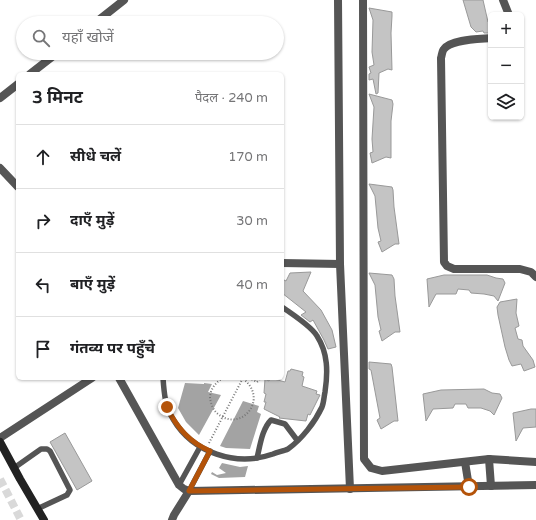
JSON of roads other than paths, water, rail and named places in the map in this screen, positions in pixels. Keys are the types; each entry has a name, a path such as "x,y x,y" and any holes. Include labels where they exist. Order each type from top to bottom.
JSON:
{"main road":[{"path":"0,442 44,520"}],"street":[{"path":"104,16 124,0"},
{"path":"338,0 340,264 350,489"},
{"path":"363,0 364,459 371,468 382,471 489,459 536,462"},
{"path":"503,0 508,12"},
{"path":"488,38 449,44 444,49 441,58 444,262 447,266 454,269 520,269 531,272 536,277"},
{"path":"33,72 48,60"},
{"path":"0,98 16,86"},
{"path":"0,168 16,185"},
{"path":"284,263 340,264"},
{"path":"0,438 89,380"},
{"path":"120,380 180,485 189,491 536,485"},
{"path":"489,459 491,486"},
{"path":"465,462 469,487"},
{"path":"172,520 189,491"}],"lane":[{"path":"163,380 167,407 172,418 180,430 189,439 205,449 217,454 242,460 264,457 287,449 304,434 322,406 327,364 317,335 284,309"},
{"path":"256,458 264,432 267,425 272,420 284,424 297,440"},
{"path":"14,468 41,449 47,449 50,451 70,490 67,495 37,509"},
{"path":"180,485 205,449"},
{"path":"189,491 205,449"}],"tunnel":[{"path":"0,479 21,520"}]}
